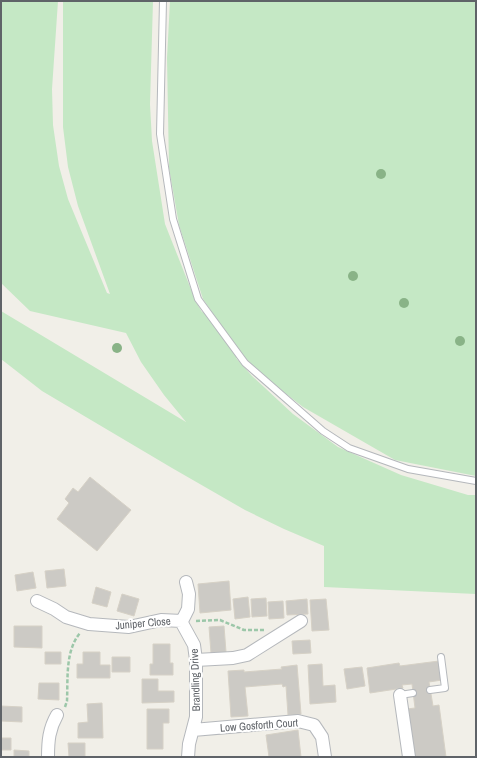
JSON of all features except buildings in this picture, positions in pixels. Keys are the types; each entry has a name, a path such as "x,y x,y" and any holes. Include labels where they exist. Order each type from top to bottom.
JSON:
{"street":[{"path":"182,621 188,610 189,594 186,582"},
{"name":"Juniper Close","path":"37,601 54,608 66,617 89,624 128,626 161,620 182,621"},
{"name":"Brandling Drive","path":"182,621 194,645 196,660 196,717 189,744 188,757"},
{"path":"196,660 233,658 247,655 301,621"},
{"path":"400,695 408,757"},
{"path":"48,757 48,738 51,725 57,715"},
{"name":"Low Gosforth Court","path":"193,730 298,721 314,724 322,737 325,757"}],"lane":[{"path":"163,1 160,134 173,220 198,299 245,363 323,431 349,448 408,469 476,481"},
{"path":"430,690 445,688 441,657"},
{"path":"400,695 413,693"}],"path":[{"path":"182,621 192,622 212,619 220,620 244,630 268,630 276,637"},
{"path":"57,715 65,708 67,701 71,650 75,639 89,624"}],"green space":[{"path":"1,1 58,1 52,89 53,125 59,166 68,199 107,293 110,294 78,206 68,167 63,127 63,1 153,1 150,104 152,141 165,224 196,302 202,312 214,315 203,299 179,225 169,168 167,58 170,1 476,1 476,476 395,460 303,407 241,359 236,358 252,376 293,414 338,447 401,475 468,495 476,495 476,594 324,587 324,546 245,510 172,468 42,391 1,359 1,311 186,422 164,395 141,362 126,333 30,311 1,283"}]}
